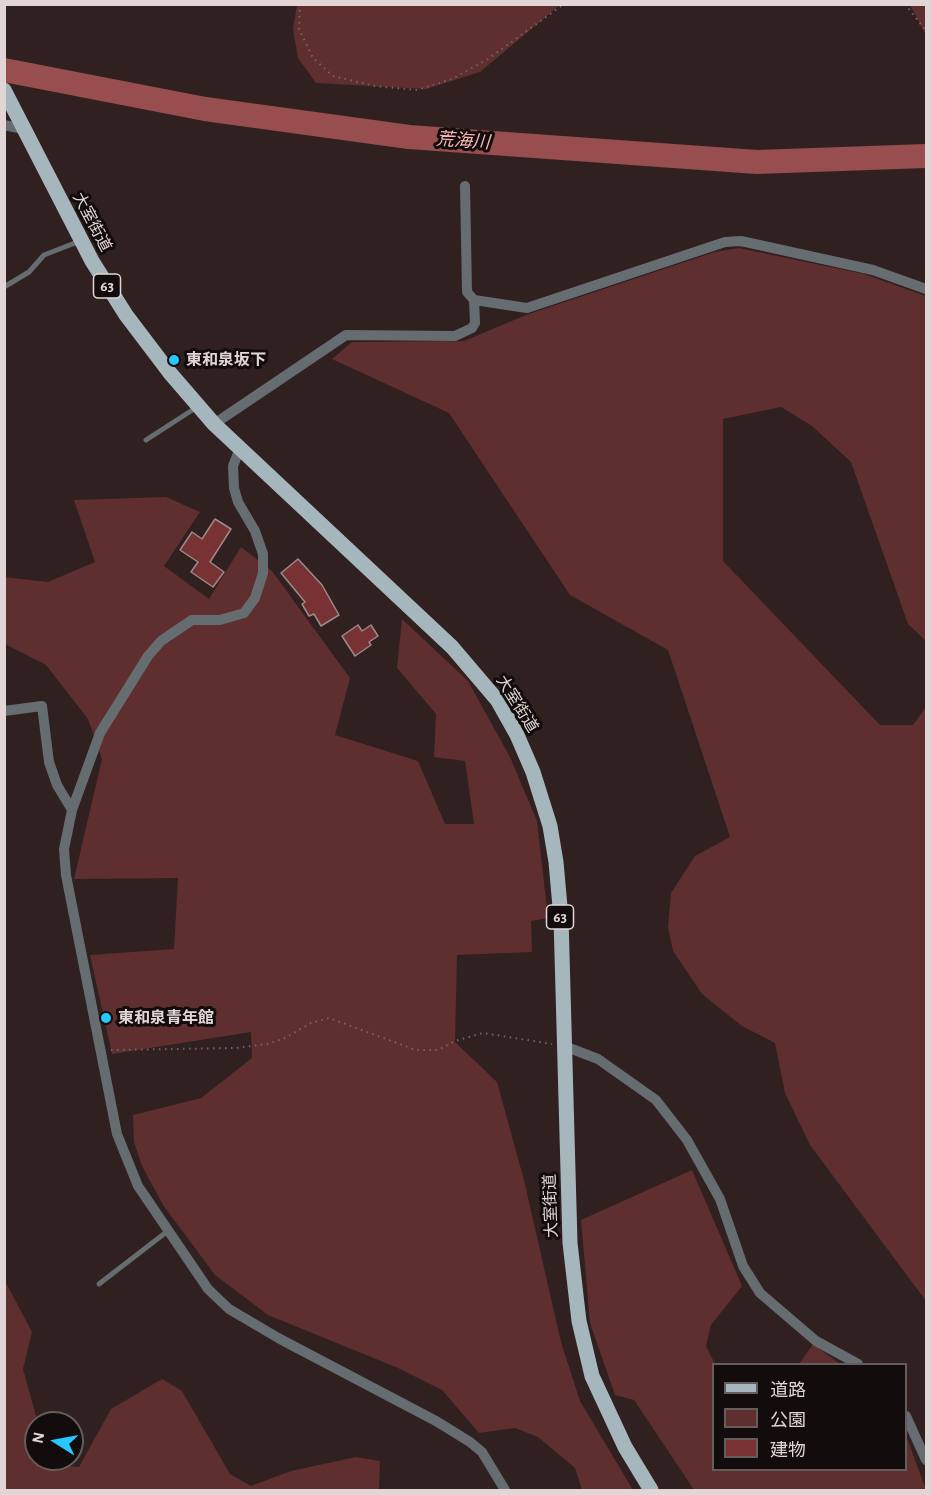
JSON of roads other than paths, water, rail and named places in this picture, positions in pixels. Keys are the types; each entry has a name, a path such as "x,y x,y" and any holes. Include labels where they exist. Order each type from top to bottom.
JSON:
{"main road":[{"name":"大室街道","path":"7,95 81,240 126,315 198,406 214,424 452,647 498,701 517,735 533,772 550,826 561,918 570,1243 579,1321 592,1376 625,1447 651,1491"}],"street":[{"path":"4,125 23,129"},
{"path":"214,424 346,335 455,336 471,328 475,323 474,300 467,291 465,186"},
{"path":"474,300 527,308 725,242 741,241 873,270 927,290"},
{"path":"240,448 233,466 234,488 238,502 255,531 263,554 263,573 255,598 244,613 220,621 192,620 161,641 115,706 100,733 72,810 64,849 66,875 103,1050 117,1134 138,1186 208,1289 229,1309 280,1339 436,1420 470,1442 482,1452 505,1491"},
{"path":"4,711 42,706 49,762 57,785 72,810"},
{"path":"564,1046 598,1059 656,1100 687,1140 720,1199 743,1266 760,1293 816,1341 854,1363"},
{"path":"907,1418 927,1460"}],"lane":[{"path":"4,287 29,272 44,255 81,240"},
{"path":"146,440 198,406"},
{"path":"99,1284 169,1230"}],"waterway":[{"name":"荒海川","path":"4,70 205,109 409,137 757,162 926,156"}],"place":[{"name":"東和泉坂下","path":"174,360"},
{"name":"東和泉青年館","path":"106,1018"}]}
